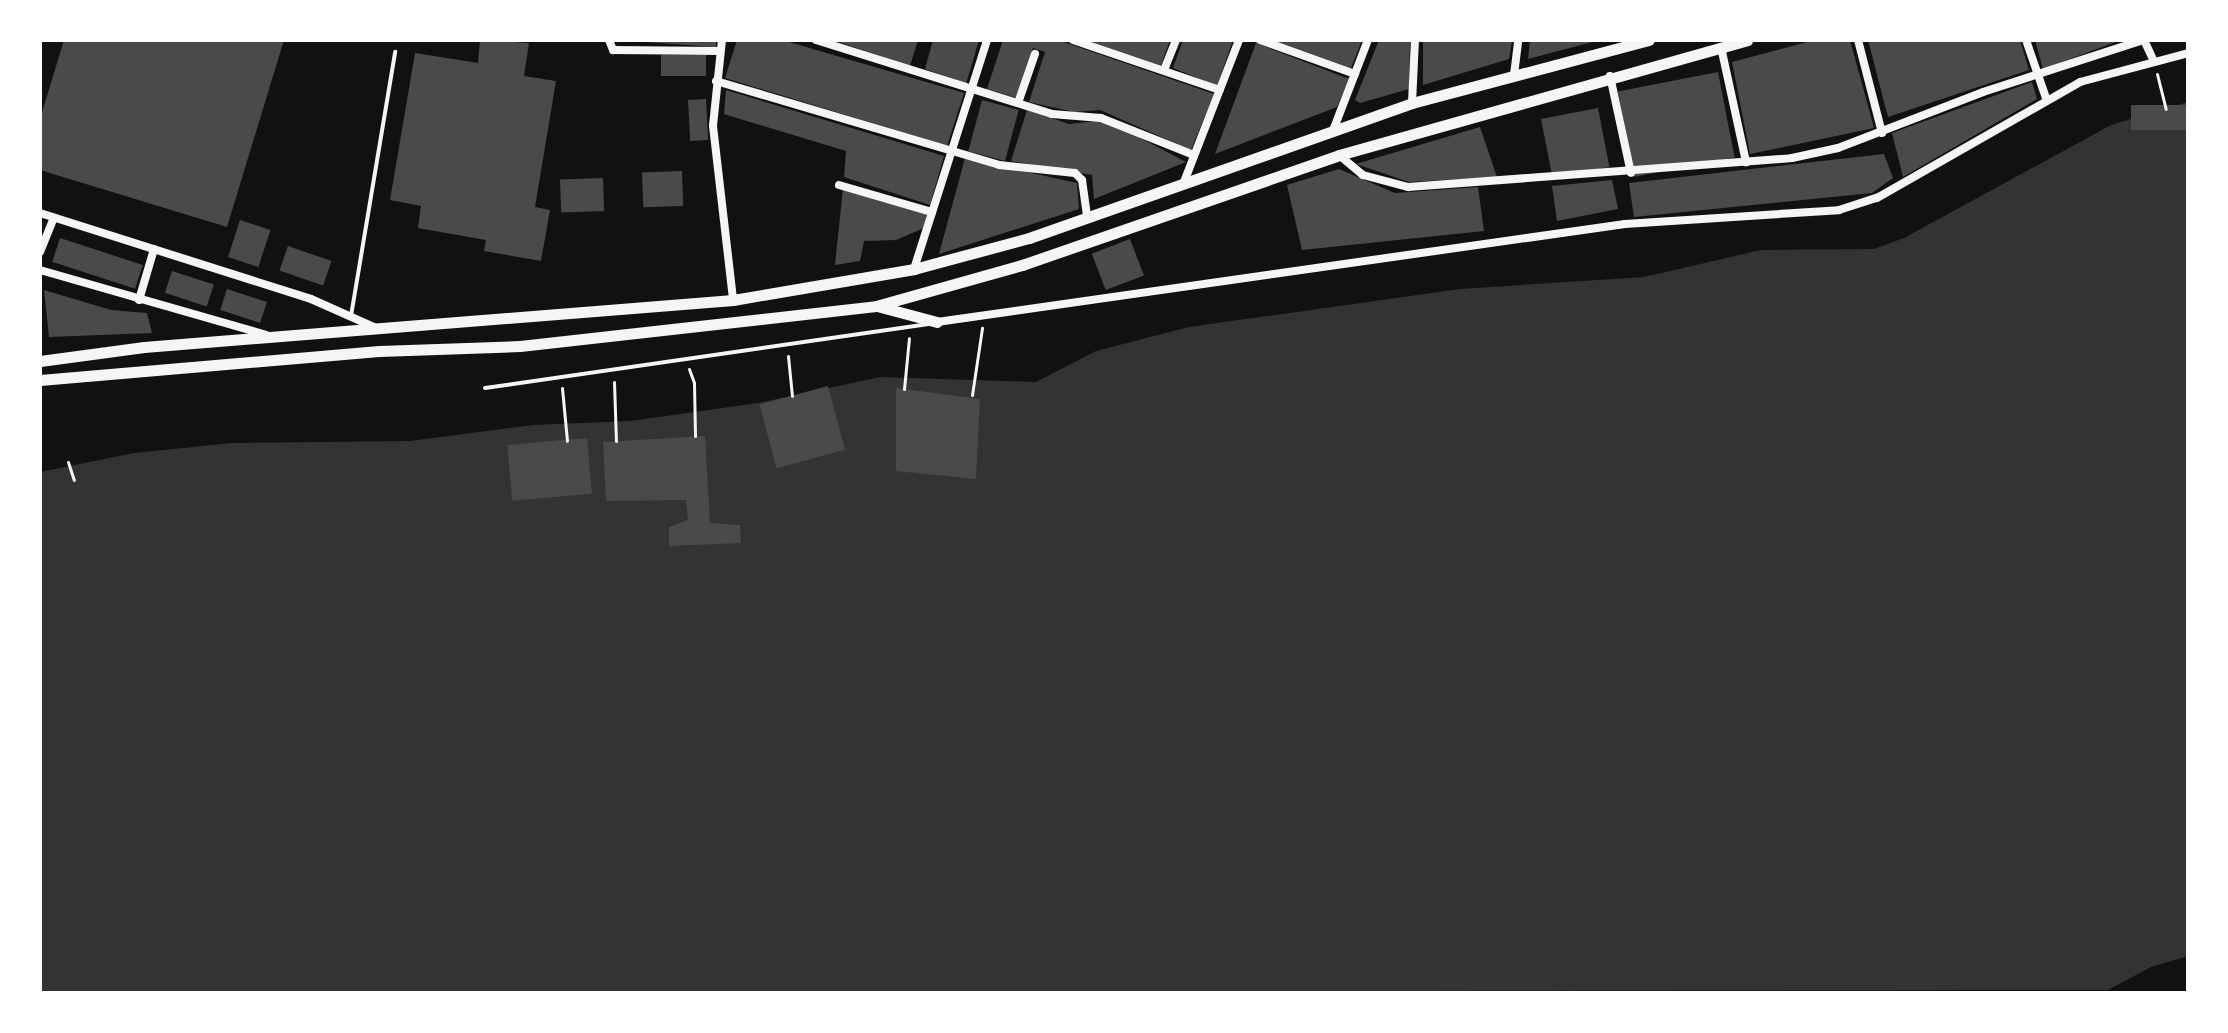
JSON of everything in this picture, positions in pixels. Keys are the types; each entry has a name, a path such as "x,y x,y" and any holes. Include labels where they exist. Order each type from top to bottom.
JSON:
{"main road":[{"path":"40,361 273,337 733,300 914,269 1087,217 1412,103 1649,40"},
{"path":"40,380 364,352 520,346 876,306 1022,265 1339,155 1610,75 1747,40"},
{"path":"876,306 937,322"}],"street":[{"path":"609,40 613,50 720,51"},
{"path":"722,40 713,126 733,300"},
{"path":"816,40 1063,116 1101,118 1194,155"},
{"path":"914,269 987,40"},
{"path":"1073,40 1220,90"},
{"path":"1164,70 1176,40"},
{"path":"1184,182 1239,40"},
{"path":"1260,40 1355,74"},
{"path":"1334,128 1368,40"},
{"path":"1412,103 1415,40"},
{"path":"1514,75 1518,40"},
{"path":"1858,40 1882,133"},
{"path":"2026,40 2046,98"},
{"path":"1339,155 1363,175 1408,187 1631,173 1746,162 1823,151 1882,133 2144,40 2154,61"},
{"path":"1721,47 1746,162"},
{"path":"937,322 983,318 1625,224 1839,210 1877,198 2046,98 2093,77 2188,53"},
{"path":"1018,103 1035,54"},
{"path":"1610,75 1631,173"},
{"path":"716,81 1022,170 1078,174 1087,217"},
{"path":"839,185 932,212"},
{"path":"40,213 351,316 376,328"},
{"path":"40,252 54,218"},
{"path":"139,300 154,249"},
{"path":"40,270 273,337"}],"lane":[{"path":"351,316 395,52"},
{"path":"485,388 910,330 937,322"}],"path":[{"path":"2154,61 2166,109"},
{"path":"972,395 983,318"},
{"path":"904,389 910,330"},
{"path":"789,367 792,396"},
{"path":"561,376 567,441"},
{"path":"694,383 695,436"},
{"path":"616,441 617,390"},
{"path":"68,462 74,480"}],"shaded area":[{"path":"2188,102 2188,956 2151,967 2108,990 40,993 40,472 134,453 232,443 410,441 533,425 630,421 758,403 880,377 1036,382 1096,351 1189,327 1460,289 1644,277 1761,250 1874,249 1904,238 2111,125"}],"building":[{"path":"64,40 284,40 227,227 40,170 40,119"},
{"path":"480,40 529,43 524,76 556,81 535,207 550,210 541,261 484,251 486,240 418,228 421,206 390,200 415,53 478,63"},
{"path":"618,40 716,40 716,47"},
{"path":"737,40 782,40 964,93 947,146 725,78"},
{"path":"833,40 918,40 910,66"},
{"path":"933,40 979,40 966,84 925,69"},
{"path":"1003,40 1058,40 1214,94 1191,150 1100,110 1074,112 1029,102 1045,52 1033,48 1017,98 987,89"},
{"path":"1086,40 1170,40 1160,68"},
{"path":"1183,40 1233,40 1217,86 1173,68"},
{"path":"1272,40 1362,40 1351,68"},
{"path":"1379,40 1410,40 1409,89 1360,103 1355,100"},
{"path":"1423,40 1512,40 1509,59 1423,85"},
{"path":"1530,40 1596,40 1596,41 1528,59"},
{"path":"1815,40 1850,40 1874,128 1750,154 1732,62"},
{"path":"1868,40 2020,40 2029,70 1888,117"},
{"path":"2035,40 2121,40 2043,69"},
{"path":"1256,43 1349,79 1337,107 1215,154"},
{"path":"661,55 706,55 706,76 661,76"},
{"path":"1718,72 1735,157 1634,177 1618,91"},
{"path":"2032,82 2037,99 1903,177 1892,133"},
{"path":"726,90 944,156 930,205 844,177 846,151 724,114"},
{"path":"706,99 708,140 690,141 688,100"},
{"path":"982,100 1019,110 1005,161 968,151"},
{"path":"2131,105 2188,105 2188,130 2131,130"},
{"path":"1598,108 1609,167 1553,178 1541,119"},
{"path":"1027,110 1069,124 1106,120 1186,162 1094,199 1092,175 1011,161"},
{"path":"1480,127 1497,177 1409,182 1356,164"},
{"path":"1884,154 1893,178 1872,193 1634,217 1629,183"},
{"path":"965,158 1077,183 1079,209 939,254"},
{"path":"1339,169 1395,193 1478,187 1484,231 1302,250 1287,185"},
{"path":"682,171 683,206 643,207 642,172"},
{"path":"603,178 604,211 561,212 560,180"},
{"path":"1612,180 1618,209 1557,221 1552,186"},
{"path":"843,188 927,213 924,228 896,240 864,241 860,261 835,265"},
{"path":"240,220 270,230 258,267 228,257"},
{"path":"60,238 143,265 135,289 52,262"},
{"path":"1130,239 1144,275 1106,290 1092,254"},
{"path":"288,246 331,261 323,286 280,271"},
{"path":"172,271 214,285 207,306 165,293"},
{"path":"227,289 267,302 260,323 220,310"},
{"path":"44,290 111,310 147,313 152,333 49,337"},
{"path":"828,386 845,450 777,468 759,404"},
{"path":"896,388 980,399 976,479 896,471"},
{"path":"705,436 710,523 740,525 741,543 669,546 669,527 688,520 686,500 606,501 603,442"},
{"path":"587,438 592,494 512,501 507,445"}]}
